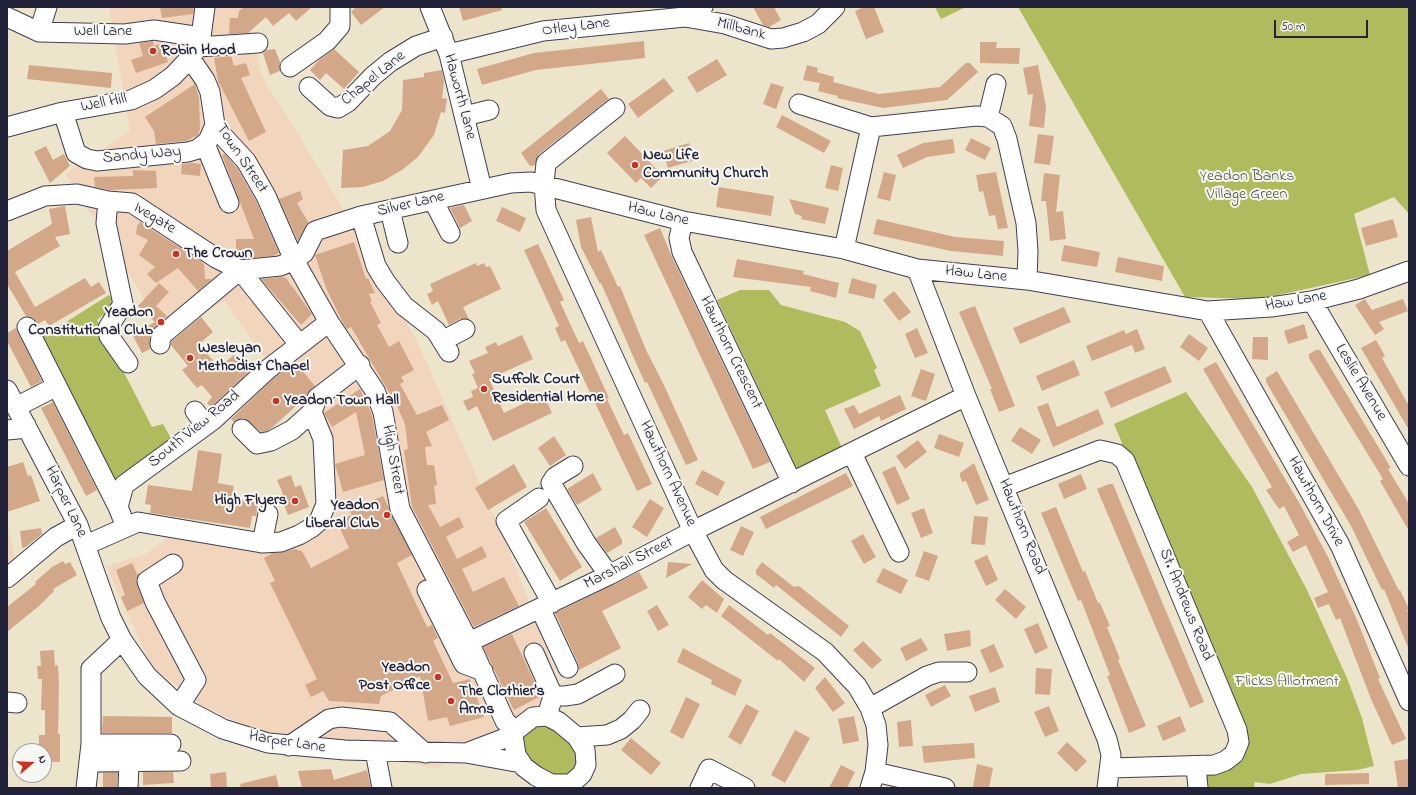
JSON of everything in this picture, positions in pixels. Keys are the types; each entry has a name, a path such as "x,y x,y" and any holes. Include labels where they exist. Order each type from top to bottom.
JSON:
{"street":[{"path":"39,32 47,7"},
{"path":"196,48 205,7"},
{"path":"290,67 327,41 340,26 340,7"},
{"name":"Haworth Lane","path":"430,7 446,45 465,116 482,189"},
{"name":"Otley Lane","path":"446,45 543,31 685,17 703,7"},
{"name":"Millbank","path":"685,17 725,24 771,39 783,38 803,32 818,24 835,7"},
{"name":"Well Lane","path":"7,16 39,32 125,34 154,30 196,48 258,43"},
{"name":"Chapel Lane","path":"309,87 330,106 338,108 348,102 373,76 390,62 416,46 446,45"},
{"name":"Well Hill","path":"7,126 63,112 142,96 155,90 173,76 196,48"},
{"name":"Town Street","path":"196,48 210,92 215,125 246,161 266,196 294,260"},
{"path":"988,117 996,84"},
{"path":"799,104 871,126 976,116 988,117 1002,126 1007,139 1026,223 1028,251 1027,280"},
{"name":"Hawthorn Avenue","path":"615,108 546,163 544,184 546,210 693,531 714,570 724,580 825,652 857,686 870,708 876,725 878,745 872,780 945,788"},
{"path":"465,116 489,110"},
{"name":"Sandy Way","path":"63,112 76,153 87,159 97,161 188,152 198,149 205,144"},
{"path":"215,125 208,142 205,144 229,203"},
{"path":"844,249 871,126"},
{"name":"Silver Lane","path":"294,260 304,253 315,231 361,216 516,182 544,184"},
{"name":"Haw Lane","path":"544,184 603,202 683,221 844,249 917,269 1027,280 1208,311 1271,307 1312,301 1359,288 1409,271"},
{"name":"Ivegate","path":"7,211 45,196 77,194 108,201 132,203 216,258 240,270"},
{"path":"433,200 450,233"},
{"path":"108,201 106,224 123,304 108,328 109,336 128,363"},
{"path":"390,210 398,243"},
{"path":"361,216 376,266 385,281 404,306 436,332 445,346 465,329"},
{"name":"Hawthorn Crescent","path":"683,221 679,238 682,252 792,483"},
{"path":"160,344 161,336 240,270 280,266 294,260"},
{"name":"High Street","path":"294,260 329,322 360,365 376,391 383,412 400,509 483,671 506,721 514,733 514,749 531,776"},
{"name":"Hawthorn Road","path":"917,269 966,396 1107,739 1111,755 1111,768 1107,788"},
{"path":"240,270 299,344"},
{"name":"Leslie Avenue","path":"1312,301 1409,466"},
{"name":"Hawthorn Drive","path":"1208,311 1340,545 1409,701"},
{"name":"South View Road","path":"118,507 124,485 200,418 268,369 329,322"},
{"path":"27,327 118,507 126,527"},
{"path":"242,429 257,444 271,441 292,430 312,412 318,398 360,365"},
{"path":"16,407 56,386"},
{"name":"Harper Lane","path":"7,390 78,525 111,618 122,640 147,676 179,706 222,729 256,740 288,746 425,753 466,753 531,776"},
{"name":"Marshall Street","path":"468,642 609,575 693,531 966,396"},
{"path":"86,545 138,522 262,543 281,542 300,535 319,521 326,504 322,439 312,412"},
{"path":"7,430 18,429 26,425"},
{"name":"St. Andrews Road","path":"1004,487 1090,452 1100,450 1117,454 1125,461 1237,730 1239,742 1234,754 1225,761 1214,765 1111,768"},
{"path":"852,453 899,552"},
{"path":"573,466 555,477 551,483 586,543 609,575"},
{"path":"539,498 506,521 546,605 568,668"},
{"path":"262,543 268,514"},
{"path":"7,578 56,537 78,525"},
{"path":"426,559 418,572 464,664 483,671"},
{"path":"173,564 147,581 155,602 196,680 179,706"},
{"path":"86,788 91,753 91,669 122,640"},
{"path":"534,653 554,696 547,716"},
{"path":"870,708 928,676 939,672 967,672"},
{"path":"554,696 578,694 615,674"},
{"path":"577,737 607,735 621,729 632,720 640,710"},
{"path":"514,733 533,717 547,716 559,722 577,737 585,750 579,778"},
{"path":"288,746 329,719 341,717 390,722 425,753"},
{"name":"Harper Lane","path":"466,753 514,733"},
{"path":"531,776 551,784 571,784 579,778 607,735"},
{"path":"91,753 171,744"},
{"path":"375,751 382,788"},
{"path":"91,753 128,763 181,761"},
{"path":"128,763 128,788"},
{"path":"1196,766 1198,788"},
{"path":"700,788 709,769 745,788"}],"shaded area":[{"path":"109,7 246,7 262,76 333,192 418,343 510,552 563,693 504,731 437,769 264,734 202,706 151,665 106,566 146,554 172,534 268,551 336,517 327,444 224,301 167,335 66,174 130,131"},
{"path":"7,523 16,560 7,568"}],"green space":[{"path":"935,7 966,7 941,19"},
{"name":"Yeadon Banks Village Green","path":"1018,7 1409,7 1409,214 1394,197 1354,214 1370,275 1260,299 1185,297"},
{"path":"740,290 769,290 781,305 845,322 860,331 877,368 874,370 881,386 825,410 842,448 797,469 717,300"},
{"path":"109,295 116,305 97,320 152,427 163,424 172,440 113,486 39,339"},
{"name":"Flicks Allotment","path":"1186,392 1252,487 1307,590 1347,678 1362,718 1374,766 1357,770 1301,774 1270,784 1255,782 1254,788 1203,788 1204,781 1208,775 1233,766 1243,759 1246,751 1244,726 1117,454 1122,443 1114,424"},
{"path":"544,725 550,727 573,745 577,752 577,768 565,777 549,776 526,755 522,748 523,736 531,727"}],"building":[{"path":"160,7 194,7 193,14 162,18"},
{"path":"244,7 312,7 296,21 289,13 273,26 266,17 248,33 229,34 230,18 238,18 239,11"},
{"path":"356,7 385,7 361,25 351,12"},
{"path":"459,7 501,7 502,10 463,21"},
{"path":"753,7 774,7 781,20 769,27 763,25"},
{"path":"864,7 874,7 884,32 866,39 855,11"},
{"name":"Robin Hood","path":"153,41 154,46 162,43 168,62 136,73 131,60 143,56 139,43"},
{"path":"644,41 645,58 536,70 482,85 477,69 534,53"},
{"path":"980,42 997,42 996,48 1020,48 1019,64 980,63"},
{"path":"275,49 280,62 280,71 270,75 263,53 266,50"},
{"path":"334,49 359,72 344,89 326,73 320,80 310,70 319,60"},
{"path":"231,56 234,66 246,63 250,75 241,78 266,132 249,141 218,81 214,58"},
{"path":"717,59 727,75 697,93 687,77"},
{"path":"966,63 970,63 978,72 947,100 883,108 837,98 838,96 818,91 820,83 803,80 807,65 818,68 817,72 834,77 833,82 879,94 940,87"},
{"path":"29,65 112,73 111,88 27,79"},
{"path":"1038,65 1046,107 1044,128 1029,126 1033,94 1028,95 1023,68"},
{"path":"442,70 444,82 442,98 447,99 445,113 441,112 434,135 418,157 402,170 383,181 363,187 341,188 343,150 368,146 390,131 402,110 403,80 424,77 424,73"},
{"path":"664,78 674,91 638,118 628,104"},
{"path":"771,83 784,87 776,109 763,104"},
{"path":"195,84 199,98 200,129 198,135 186,141 156,144 154,131 145,117"},
{"path":"601,89 609,99 539,154 535,165 530,166 521,153"},
{"path":"782,115 831,141 824,153 776,127"},
{"path":"1038,134 1054,136 1050,165 1034,163"},
{"name":"New Life Community Church","path":"625,136 663,176 651,188 641,178 636,183 607,153"},
{"path":"971,138 991,148 985,160 965,150"},
{"path":"953,139 955,153 927,157 903,168 897,155 923,143"},
{"path":"689,143 695,160 668,168 663,151"},
{"path":"46,146 53,160 64,154 70,166 50,183 34,152"},
{"path":"225,154 237,168 256,201 279,253 273,256 242,259 236,256 236,239 254,239 222,155"},
{"path":"182,164 201,164 200,176 181,174"},
{"path":"831,165 843,168 838,191 825,188"},
{"path":"133,170 156,171 157,188 110,190 95,187 94,177 133,176"},
{"path":"884,172 896,175 890,201 877,198"},
{"path":"996,172 1008,228 998,229 995,215 989,216 983,191 979,192 976,175"},
{"path":"1044,173 1060,175 1056,212 1063,211 1066,239 1050,241 1046,201 1041,201"},
{"path":"719,187 774,196 771,216 716,207"},
{"path":"300,191 303,199 297,203 308,222 298,241 279,199"},
{"path":"789,199 829,208 825,224 801,219 802,216 795,214"},
{"path":"464,205 472,221 460,228 450,208"},
{"path":"65,206 70,234 55,237 60,246 15,272 35,307 85,278 91,287 99,282 106,293 49,326 45,320 38,324 33,318 26,316 7,284 7,251 52,224 49,209"},
{"path":"502,207 526,218 520,232 496,221"},
{"path":"591,217 598,252 601,250 618,287 620,286 646,350 663,383 698,460 686,465 647,382 645,383 601,283 600,284 581,247 576,220"},
{"path":"877,219 955,237 1004,241 1003,256 951,251 873,234"},
{"path":"1393,219 1398,237 1366,246 1361,228"},
{"path":"140,222 202,262 204,264 205,279 212,279 198,291 178,268 156,283 147,274 155,267 139,255 148,240 136,234 137,226"},
{"path":"660,228 672,257 770,462 753,469 644,235"},
{"path":"354,242 366,279 368,278 375,293 369,294 372,302 370,302 381,323 377,325 389,347 399,341 414,370 401,377 404,382 400,384 417,415 442,405 449,420 426,432 432,446 425,447 427,465 434,465 437,485 434,486 436,504 428,505 440,527 459,517 464,527 446,537 457,559 482,546 487,557 462,569 473,592 504,577 519,606 474,627 412,507 404,450 408,449 405,424 397,406 351,327 347,329 343,323 326,288 315,255"},
{"path":"538,244 564,300 560,302 579,343 583,341 624,435 628,433 652,484 637,491 565,340 561,342 555,328 559,326 524,250"},
{"path":"1064,245 1100,252 1097,267 1061,261"},
{"path":"1118,257 1164,266 1162,281 1115,272"},
{"path":"737,259 804,271 803,274 839,283 836,298 810,291 811,287 733,277"},
{"path":"476,263 477,266 484,263 486,267 490,266 501,289 463,307 469,319 460,319 449,325 438,301 432,305 427,294 433,291 430,284"},
{"path":"286,278 312,314 301,325 261,279"},
{"path":"852,278 877,285 874,299 848,293"},
{"path":"159,283 169,292 156,306 167,316 154,328 150,335 150,349 142,353 132,334 155,322 138,306"},
{"path":"894,291 911,312 899,321 883,300"},
{"path":"1365,299 1372,310 1403,299 1408,311 1379,322 1384,329 1375,335 1355,305"},
{"path":"975,306 1015,406 999,412 990,389 992,389 959,312"},
{"path":"1064,307 1071,322 1020,344 1013,328"},
{"path":"201,317 213,332 199,344 209,356 219,367 234,355 248,373 211,407 207,403 212,397 202,385 197,388 182,370 188,366 171,345 171,342"},
{"path":"1304,324 1308,338 1288,344 1284,331"},
{"path":"16,328 42,381 31,387 7,341 7,333"},
{"path":"917,328 928,353 915,358 905,334"},
{"path":"1137,329 1145,349 1135,353 1132,345 1092,361 1086,346 1124,330 1126,334"},
{"path":"1189,334 1208,348 1199,361 1180,347"},
{"name":"Suffolk Court Residential Home","path":"522,335 533,359 489,379 504,413 543,394 552,413 493,441 477,406 468,411 463,401 473,397 471,391 478,388 472,374 475,373 469,361 488,353 485,347 496,342 498,346"},
{"path":"1253,337 1268,337 1268,360 1252,359"},
{"path":"1376,340 1385,356 1382,358 1409,406 1409,430 1361,348"},
{"path":"1316,350 1320,350 1391,468 1388,469 1409,504 1409,531 1380,481 1383,479 1309,358 1309,354"},
{"path":"1074,360 1080,375 1042,391 1036,376"},
{"name":"Yeadon Town Hall","path":"295,362 315,386 307,394 303,406 297,405 267,431 261,432 244,418 234,422 231,419 275,377"},
{"path":"1216,362 1301,506 1329,559 1357,620 1380,678 1378,679 1406,739 1392,745 1371,699 1340,618 1336,620 1329,604 1318,608 1314,598 1328,592 1306,545 1293,552 1287,542 1299,535 1284,506 1279,509 1266,490 1272,487 1203,369"},
{"path":"1165,366 1172,382 1111,408 1104,392"},
{"path":"921,369 935,374 926,401 911,396"},
{"path":"1277,371 1359,510 1409,609 1407,610 1409,616 1409,650 1384,589 1382,590 1351,526 1266,382 1266,378"},
{"path":"360,389 372,415 384,480 343,492 335,464 365,455 356,412 332,427 324,413"},
{"path":"900,395 906,409 881,421 879,416 854,429 844,409 854,405 859,414"},
{"path":"53,402 97,490 86,496 41,408"},
{"path":"1048,403 1057,427 1098,409 1104,424 1053,447 1037,407"},
{"path":"1020,427 1041,440 1032,454 1011,441"},
{"path":"939,434 964,443 959,457 934,448"},
{"path":"554,436 566,455 550,466 538,448"},
{"path":"918,440 927,452 905,469 896,456"},
{"path":"198,450 222,454 218,483 234,486 232,498 259,502 256,516 252,516 250,528 150,513 151,505 145,504 148,485 192,491"},
{"path":"23,462 28,476 31,475 40,501 7,512 7,467"},
{"path":"974,463 989,500 976,505 966,481 962,482 960,476 960,473"},
{"path":"514,464 527,487 488,510 475,488"},
{"path":"895,466 910,499 897,505 882,472"},
{"path":"702,470 725,482 718,496 695,484"},
{"path":"593,473 602,490 577,505 567,489"},
{"path":"846,473 853,486 766,529 760,517"},
{"path":"1081,474 1087,489 1064,499 1058,484"},
{"name":"High Flyers","path":"291,475 295,487 301,485 309,507 288,515 280,495 283,494 277,480"},
{"path":"1113,484 1204,702 1190,708 1097,489"},
{"path":"383,496 412,555 397,563 427,627 432,625 438,638 433,641 453,683 470,679 484,717 450,726 447,717 428,721 420,676 381,696 379,704 329,701 323,691 311,697 305,685 317,679 270,583 275,581 264,558 273,553 285,552 294,549 302,551 311,568 349,548 337,522 352,515 349,510"},
{"path":"650,499 664,508 647,537 632,527"},
{"path":"1056,507 1083,572 1085,571 1098,603 1100,603 1110,626 1107,627 1120,659 1118,660 1146,726 1129,733 1107,676 1110,675 1081,600 1078,601 1041,513"},
{"path":"546,508 582,567 560,581 524,522"},
{"path":"924,508 933,533 921,538 911,513"},
{"path":"974,516 988,517 985,545 971,544"},
{"path":"741,526 754,532 743,556 730,550"},
{"path":"615,527 622,540 622,544 607,553 596,538"},
{"path":"41,528 42,534 26,547 22,548 20,531"},
{"path":"863,534 876,557 864,564 851,541"},
{"path":"924,551 938,556 929,581 915,576"},
{"path":"987,555 998,580 986,586 974,561"},
{"path":"63,561 65,564 70,562 77,575 53,589 54,591 39,606 7,632 7,607 36,584 35,582 52,567"},
{"path":"668,562 692,564 666,578"},
{"path":"762,562 794,587 799,586 849,626 841,637 776,585 774,588 756,574 756,570"},
{"path":"132,563 137,574 140,573 136,580 144,603 127,611 121,597 125,595 116,570"},
{"path":"883,568 908,580 901,594 876,582"},
{"path":"639,572 648,588 602,611 621,648 579,670 578,663 555,613"},
{"path":"702,580 724,599 717,613 706,605 702,609 688,597"},
{"path":"1005,589 1026,607 1016,619 995,600"},
{"path":"657,605 669,625 658,631 647,611"},
{"path":"729,605 768,635 770,633 815,668 804,682 779,659 778,661 721,616"},
{"path":"1038,623 1048,648 1035,654 1024,629"},
{"path":"970,630 971,646 947,651 944,634"},
{"path":"512,634 541,696 514,710 483,647"},
{"path":"921,638 928,650 906,661 900,648"},
{"path":"863,641 882,660 872,669 853,650"},
{"path":"994,644 1004,667 990,673 980,650"},
{"path":"683,648 742,680 735,696 711,684 712,680 677,662"},
{"path":"54,650 55,666 58,665 58,734 60,734 60,762 52,762 52,743 39,743 39,735 45,735 45,710 41,710 42,679 38,679 37,666 41,666 40,651"},
{"path":"1036,668 1052,669 1050,695 1035,694"},
{"path":"825,677 845,703 833,712 815,688"},
{"path":"945,685 951,696 931,707 925,695"},
{"path":"995,687 1000,702 975,712 969,696"},
{"path":"686,697 700,704 683,739 670,732"},
{"path":"746,704 759,711 741,745 728,737"},
{"path":"1049,706 1059,731 1045,737 1034,712"},
{"path":"103,716 172,717 172,733 102,733"},
{"path":"854,716 859,741 843,744 838,719"},
{"path":"1180,716 1186,731 1163,741 1157,726"},
{"path":"911,720 913,746 899,747 897,722"},
{"path":"795,730 810,738 785,783 771,775"},
{"path":"631,738 661,763 651,775 621,750"},
{"path":"1067,742 1087,761 1076,772 1057,753"},
{"path":"974,743 975,758 924,763 922,746"},
{"path":"1408,759 1409,788 1398,788 1394,761"},
{"path":"977,764 993,768 989,788 973,787"},
{"path":"841,765 855,772 847,788 829,788"},
{"path":"331,769 334,780 367,770 371,788 302,788 298,771"},
{"path":"143,772 173,772 174,783 143,785"},
{"path":"226,772 227,788 211,788 210,774"},
{"path":"103,773 118,773 117,788 103,788"},
{"path":"1369,773 1369,784 1325,785 1325,774"},
{"path":"276,775 279,788 241,788 240,784"}],"place":[{"name":"Robin Hood","path":"153,51"},
{"name":"New Life Community Church","path":"635,165"},
{"name":"The Crown","path":"176,254"},
{"name":"Yeadon Constitutional Club","path":"161,322"},
{"name":"Wesleyan Methodist Chapel","path":"190,358"},
{"name":"Suffolk Court Residential Home","path":"484,389"},
{"name":"Yeadon Town Hall","path":"276,401"},
{"name":"High Flyers","path":"295,501"},
{"name":"Yeadon Liberal Club","path":"387,515"},
{"name":"Yeadon Post Office","path":"438,677"},
{"name":"The Clothier's Arms","path":"451,701"}]}
